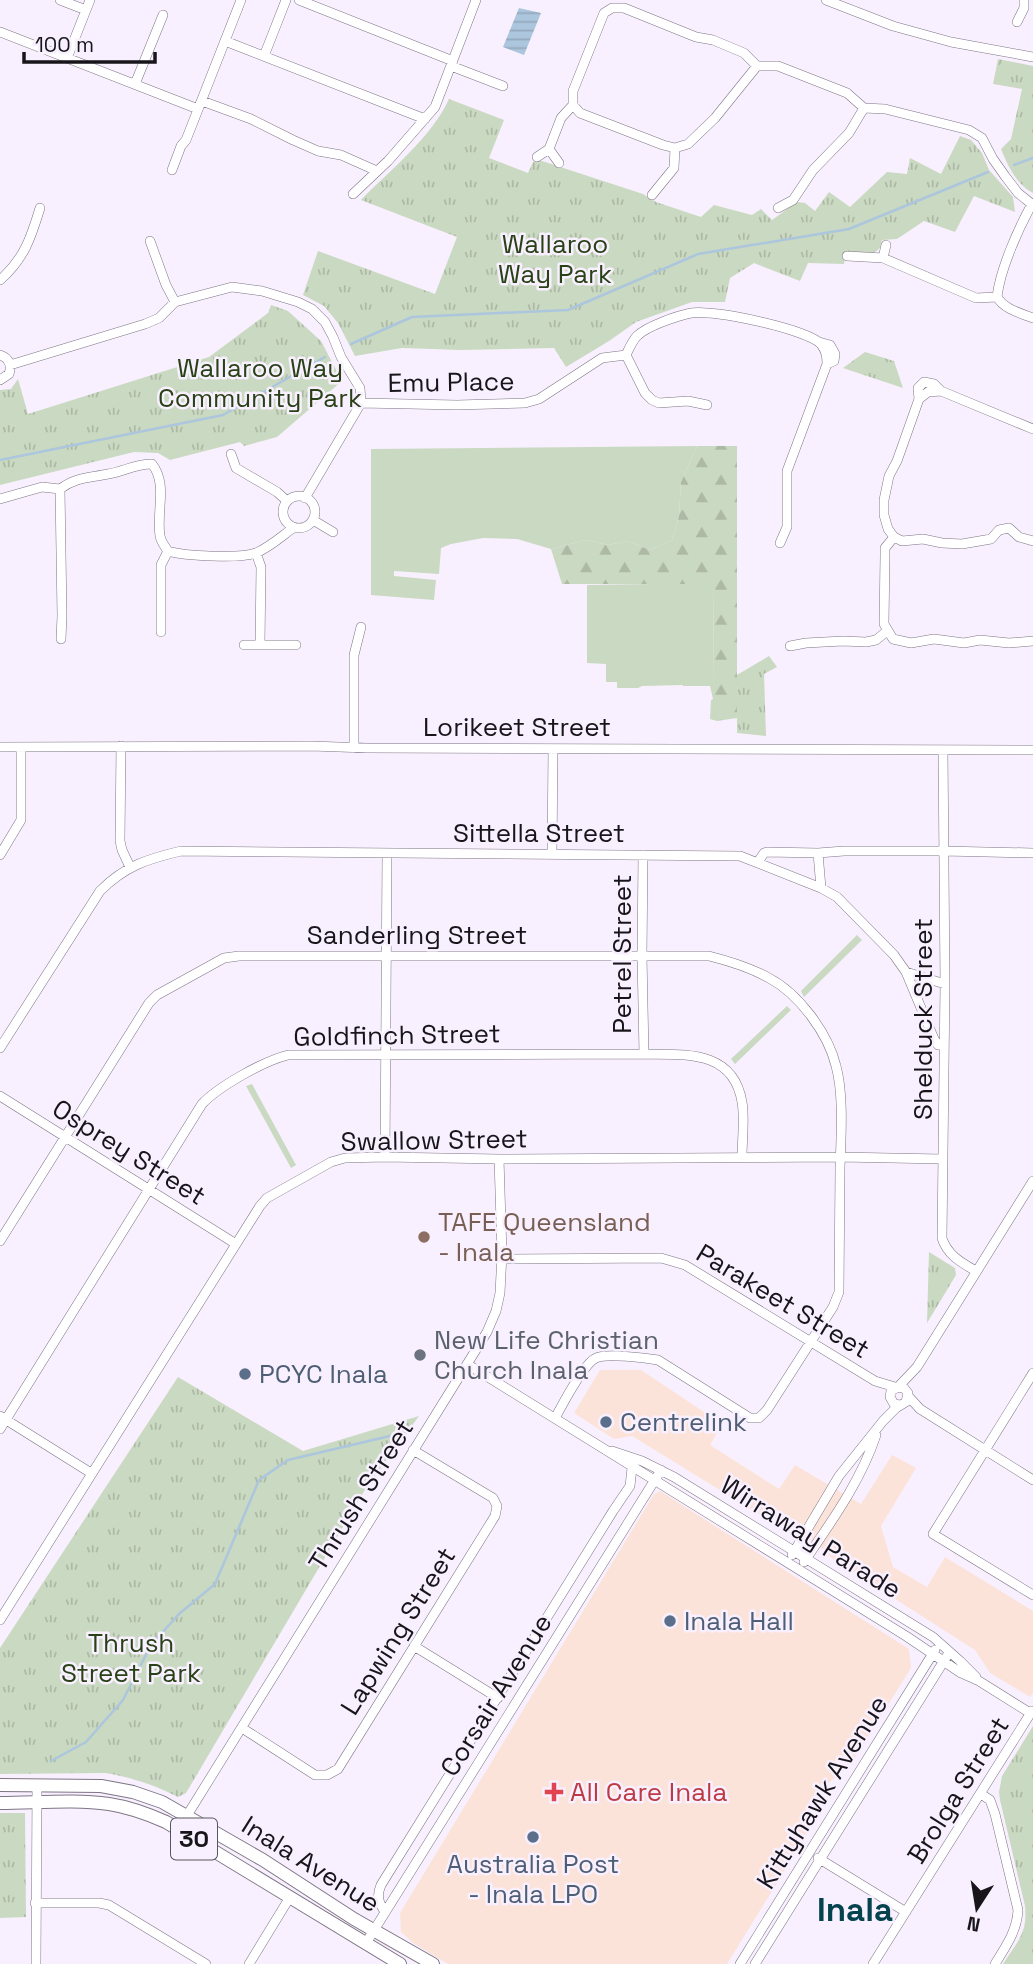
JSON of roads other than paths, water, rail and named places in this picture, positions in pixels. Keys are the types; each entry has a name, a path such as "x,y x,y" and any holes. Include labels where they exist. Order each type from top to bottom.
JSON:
{"main road":[{"name":"Inala Avenue","path":"0,1785 87,1785 116,1788 162,1801 433,1964"},
{"name":"Inala Avenue","path":"0,1803 109,1804 151,1816 400,1964"}],"street":[{"path":"60,0 86,10"},
{"path":"67,58 90,0"},
{"path":"172,170 241,0"},
{"path":"264,56 286,0"},
{"path":"299,0 503,86"},
{"path":"353,194 435,107 476,0"},
{"path":"826,0 893,26 951,42 1033,57"},
{"path":"1017,22 1024,8 1024,0"},
{"path":"757,66 715,118 688,144 675,148 580,113 573,105 573,91 604,13 612,8 624,8 744,53 757,66 778,66 847,93 864,108 886,109 969,130 982,138 1005,176 1032,205 1004,269 997,298"},
{"path":"135,84 163,15"},
{"path":"0,32 135,84 251,119 318,151 341,155 377,171"},
{"path":"225,41 425,119"},
{"path":"537,157 549,149 561,118 573,105"},
{"path":"778,208 793,200 813,170 849,133 864,108"},
{"path":"652,195 674,168 675,148"},
{"path":"549,149 559,163"},
{"path":"0,281 22,256 33,234 40,208"},
{"path":"150,241 175,302"},
{"path":"883,258 886,245"},
{"path":"847,256 883,258 976,298 997,298 1011,309 1033,318"},
{"path":"10,365 145,324 159,318 175,302 232,287 262,291 298,302 312,309 325,322 341,357 360,388 361,403 305,498"},
{"path":"707,405 688,401 659,404 652,400 645,393 626,355 635,338 642,332 693,313 718,313 807,335 819,342 826,352 827,364 787,471 787,527 780,544"},
{"path":"0,355 6,358 10,365 9,374 0,380"},
{"name":"Emu Place","path":"361,403 525,403 539,399 602,358 626,355"},
{"path":"1033,429 941,391 928,392 919,399 897,461 889,475 884,500 888,529 894,537 902,541 923,539 962,544 991,539 999,530 1009,528 1019,537 1033,541"},
{"path":"231,454 236,468 276,492 287,502"},
{"path":"0,499 42,487 60,489 72,480 111,474 138,464 152,464 159,472 160,537 168,551 180,555 256,553 293,528 303,528 313,520 312,502 305,498 295,496 287,502 283,510 286,523 293,528"},
{"path":"60,489 61,639"},
{"path":"313,520 333,532"},
{"path":"894,537 885,548 884,624 893,639 911,643 934,639 964,643 980,639 1009,643 1033,641"},
{"path":"161,632 161,565 168,551"},
{"path":"256,553 261,567 260,644"},
{"path":"354,747 354,655 361,627"},
{"path":"790,646 843,641 866,642 876,640 887,631"},
{"path":"244,645 296,645"},
{"path":"121,746 120,841 130,867"},
{"name":"Lorikeet Street","path":"0,747 1033,750"},
{"path":"0,855 21,820 21,747"},
{"path":"552,855 553,749"},
{"name":"Shelduck Street","path":"943,750 945,984 942,1238 945,1247 958,1261 976,1271"},
{"name":"Sittella Street","path":"0,1048 100,891 130,867 181,851 732,855 758,862 767,852 1033,853"},
{"path":"818,853 821,888"},
{"path":"385,1157 387,854"},
{"name":"Petrel Street","path":"643,855 644,1054"},
{"path":"758,862 837,897 894,955 906,972 934,1039 938,1045 944,1045"},
{"name":"Sanderling Street","path":"0,1241 149,1003 157,995 223,958 709,956 768,977 781,985 815,1020 823,1031 836,1065 840,1157 839,1292 833,1307 813,1342 759,1418 750,1418 658,1360 598,1356 587,1365 555,1418"},
{"path":"906,972 945,984"},
{"path":"1,1026 10,1032"},
{"name":"Goldfinch Street","path":"0,1429 3,1418 202,1104 210,1095 274,1059 288,1055 644,1054 709,1059 726,1069 736,1084 742,1102 742,1157"},
{"name":"Osprey Street","path":"0,1096 236,1244"},
{"name":"Swallow Street","path":"0,1620 267,1198 331,1162 345,1158 385,1157 942,1158"},
{"name":"Thrush Street","path":"178,1830 487,1332 500,1293 502,1259 499,1158"},
{"path":"788,1562 839,1476 905,1399 917,1367 1033,1181"},
{"name":"Parakeet Street","path":"502,1259 662,1258 673,1261 691,1268 875,1381 890,1398"},
{"name":"Wirraway Parade","path":"467,1364 944,1661 1032,1711"},
{"path":"799,1569 850,1492 868,1459 891,1391 917,1367"},
{"path":"1033,1373 933,1534 1033,1595"},
{"name":"Parakeet Street","path":"875,1381 897,1387"},
{"path":"897,1387 904,1388 905,1399"},
{"path":"890,1398 894,1404 905,1399"},
{"path":"905,1399 1033,1480"},
{"path":"3,1418 91,1473"},
{"name":"Lapwing Street","path":"242,1728 315,1775 327,1775 338,1769 495,1516 497,1506 493,1498 413,1450"},
{"name":"Wirraway Parade","path":"608,1450 661,1470 794,1551 940,1643 979,1681"},
{"path":"385,1912 378,1900 381,1885 630,1486 632,1468"},
{"name":"Corsair Avenue","path":"366,1943 661,1470"},
{"path":"613,1511 637,1509"},
{"name":"Kittyhawk Avenue","path":"740,1964 940,1643"},
{"path":"414,1646 498,1698"},
{"name":"Kittyhawk Avenue","path":"755,1964 950,1652"},
{"name":"Brolga Street","path":"873,1964 1032,1711"},
{"path":"36,1964 37,1785"},
{"path":"981,1794 990,1800 995,1814 1018,1910 1013,1934 995,1964"},
{"path":"808,1854 821,1859 906,1912"},
{"path":"249,1964 290,1897"},
{"path":"35,1903 109,1905 189,1960 206,1964"}],"water":[{"path":"519,8 541,13 524,55 503,47"}],"waterway":[{"path":"1014,165 1033,158"},
{"path":"351,344 412,317 568,310 698,254 849,229 988,172"},
{"path":"0,460 223,415 325,357"},
{"path":"51,1761 86,1742 123,1700 151,1645 179,1614 215,1584 259,1480 288,1460 411,1431"}],"place":[{"name":"TAFE Queensland - Inala","path":"424,1237"},
{"name":"New Life Christian Church Inala","path":"420,1355"},
{"name":"PCYC Inala","path":"245,1374"},
{"name":"Centrelink","path":"606,1422"},
{"name":"Inala Hall","path":"670,1621"},
{"name":"All Care Inala","path":"554,1792"},
{"name":"Australia Post - Inala LPO","path":"533,1837"}],"district":[{"name":"Inala","path":"855,1909"}],"park label":[{"name":"Wallaroo Way Park","path":"555,259"},
{"name":"Wallaroo Way Community Park","path":"260,383"},
{"name":"Thrush Street Park","path":"131,1658"}]}
